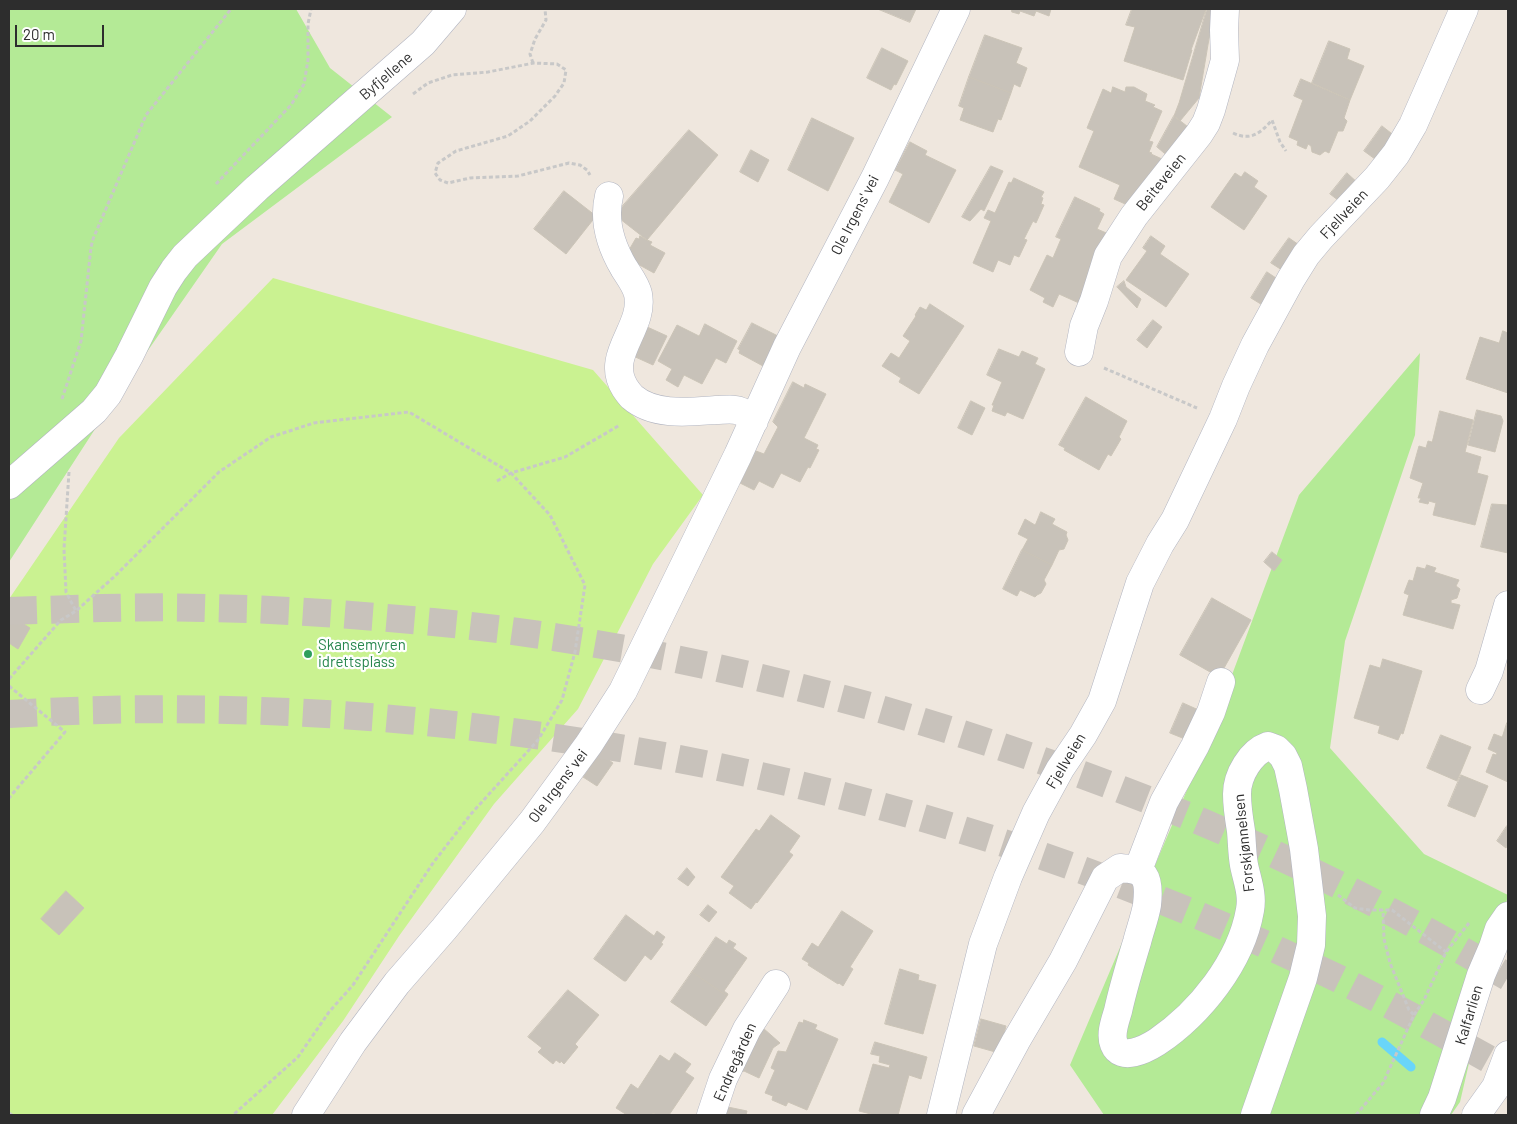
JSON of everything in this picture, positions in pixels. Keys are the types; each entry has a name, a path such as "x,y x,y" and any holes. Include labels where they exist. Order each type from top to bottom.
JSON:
{"street":[{"name":"Byfjellene","path":"9,485 94,411 108,394 163,287 185,256 257,188 423,43 452,9"},
{"name":"Ole Irgens' vei","path":"306,1115 353,1042 397,983 532,822 589,744 622,691 667,603 754,421 787,347 875,178 956,9"},
{"name":"Beiteveien","path":"1079,352 1084,326 1108,256 1134,216 1187,150 1207,121 1225,60 1225,9"},
{"name":"Fjellveien","path":"941,1115 983,944 1008,877 1036,813 1102,701 1140,583 1175,520 1223,419 1255,345 1296,271 1321,237 1377,178 1396,154 1413,125 1464,9"},
{"path":"610,196 607,204 606,219 611,242 617,257 638,292 639,302 636,318 618,366 620,380 631,396 649,408 683,412 741,411 754,421"},
{"path":"1480,690 1489,671 1508,605"},
{"path":"976,1115 1016,1041 1064,961 1105,878 1120,868 1138,870 1164,802 1196,746 1211,712 1221,682"},
{"name":"Forskjønnelsen","path":"1138,870 1144,876 1147,887 1147,906 1113,1030 1114,1044 1120,1052 1126,1054 1134,1053 1156,1043 1191,1015 1216,985 1235,955 1245,930 1250,907 1250,887 1244,864 1237,793 1241,776 1250,760 1261,749 1268,746 1276,749 1283,756 1288,766 1294,789 1305,856 1312,916 1311,944 1303,978 1255,1115"},
{"name":"Kalfarlien","path":"1434,1115 1448,1081 1481,975 1499,929 1508,916"},
{"name":"Endregården","path":"711,1115 723,1079 747,1029 776,984"},
{"path":"1476,1115 1496,1088 1508,1054"}],"path":[{"path":"61,403 81,342 91,247 146,115 231,9"},
{"path":"214,188 219,180 291,105 304,84 308,60 308,24 311,9"},
{"path":"534,64 530,54 546,20 545,9"},
{"path":"406,99 428,83 452,75 488,72 534,64 557,64 566,70 564,83 556,96 530,121 508,136 456,151 438,162 434,173 440,180 448,183 470,178 518,176 569,163 580,165 587,170 595,184 610,196"},
{"path":"1207,121 1242,137 1258,133 1266,128 1272,120 1280,142 1286,151"},
{"path":"1079,352 1084,360 1223,419"},
{"path":"497,481 511,474 566,457 649,408"},
{"path":"9,679 61,620 76,611 115,576 219,472 271,437 314,423 409,412 511,474 550,515 585,586 575,652 562,700 538,740 472,814 433,863 353,985 329,1012 298,1057 233,1115"},
{"path":"73,430 66,496 64,549 66,592 76,611"},
{"path":"9,686 65,732 9,798"},
{"path":"1355,908 1392,910 1446,952"},
{"path":"1383,910 1384,939 1390,964 1409,1010 1414,1015"},
{"path":"1356,1115 1383,1084 1414,1015 1424,1000 1446,952 1475,916"}],"green space":[{"path":"9,9 296,9 330,68 392,117 222,244 119,392 9,562"},
{"name":"Skansemyren idrettsplass","path":"273,278 593,370 703,495 653,564 578,709 494,804 399,936 343,1021 272,1115 9,1115 9,599 119,438"},
{"path":"1420,353 1415,435 1345,641 1330,748 1424,854 1508,895 1460,1102 1451,1115 1104,1115 1070,1065 1204,750 1299,495"}],"building":[{"path":"878,9 916,9 910,22"},
{"path":"1012,9 1051,9 1049,16 1036,11 1034,16 1020,11 1019,14 1012,12"},
{"path":"1132,9 1206,9 1191,50 1183,80 1124,61 1135,27 1126,25"},
{"path":"1207,9 1214,9 1199,98 1180,121 1174,116"},
{"path":"985,35 1022,48 1016,63 1027,68 1020,87 1014,84 1011,93 969,77"},
{"path":"1329,41 1350,49 1347,59 1364,66 1350,100 1312,83"},
{"path":"882,48 908,61 896,85 894,84 891,90 867,78"},
{"path":"969,77 1011,93 1001,120 998,119 993,132 960,120 964,108 959,106"},
{"path":"1301,79 1350,100 1344,118 1347,121 1343,131 1338,131 1329,153 1325,151 1320,155 1312,152 1311,146 1308,144 1306,149 1297,145 1298,141 1289,137 1303,100 1294,96"},
{"path":"1113,87 1125,92 1126,87 1134,87 1147,94 1145,101 1155,105 1153,107 1162,111 1149,141 1153,142 1149,152 1162,159 1132,207 1114,199 1120,185 1079,167 1094,131 1087,128 1103,89 1111,93"},
{"path":"1174,116 1192,130 1170,158 1157,147"},
{"path":"812,118 854,138 828,191 788,170"},
{"path":"1382,126 1396,137 1379,162 1364,151"},
{"path":"689,130 718,155 647,240 615,215"},
{"path":"910,142 927,151 925,155 956,170 929,223 889,202 903,174 895,170"},
{"path":"751,150 769,160 758,182 740,172"},
{"path":"991,166 1003,171 984,211 981,209 970,221 962,217"},
{"path":"1245,172 1258,181 1254,187 1267,196 1244,230 1211,207 1235,173 1241,177"},
{"path":"1347,173 1360,185 1343,204 1330,194"},
{"path":"1014,178 1044,192 1041,197 1043,198 1041,204 1044,205 1036,223 1033,221 1024,239 1027,240 1019,257 1014,255 1010,265 998,260 993,272 973,263 991,221 984,218 988,210 995,213 1009,182 1011,183"},
{"path":"564,191 596,216 566,254 534,229"},
{"path":"1075,197 1100,209 1099,211 1104,214 1097,229 1111,235 1079,303 1059,294 1053,307 1043,302 1045,298 1030,290 1047,255 1053,258 1061,239 1056,237"},
{"path":"640,236 652,242 650,245 665,253 654,273 625,257 636,238 639,239"},
{"path":"1151,236 1165,246 1160,254 1189,274 1166,307 1126,280 1147,251 1143,248"},
{"path":"1289,238 1302,247 1285,272 1271,263"},
{"path":"1267,272 1279,280 1264,306 1251,298"},
{"path":"1124,281 1126,287 1141,299 1137,308 1117,287"},
{"path":"930,304 964,326 919,394 899,382 901,378 882,366 891,353 899,358 910,341 903,336 915,315 920,307 926,310"},
{"path":"1153,320 1162,327 1147,348 1137,340"},
{"path":"752,323 778,336 763,366 739,353 740,350 738,349"},
{"path":"705,324 737,341 726,363 716,358 702,384 684,375 678,387 666,380 672,369 658,361 677,325 699,336"},
{"path":"645,326 667,336 653,365 631,355"},
{"path":"1503,331 1508,333 1508,393 1466,379 1480,337 1499,343"},
{"path":"999,349 1019,357 1022,351 1038,358 1035,364 1045,369 1023,419 1007,412 1005,416 992,411 994,405 992,405 1002,382 987,375"},
{"path":"793,382 804,388 805,384 826,394 804,438 818,445 816,449 819,450 800,482 781,473 773,488 759,481 754,490 740,483 756,451 764,454 778,427 773,422"},
{"path":"1086,397 1127,421 1119,437 1121,439 1111,456 1108,454 1099,470 1064,450 1065,448 1059,445"},
{"path":"971,401 985,408 972,435 958,428"},
{"path":"1477,410 1501,416 1503,421 1495,452 1468,445"},
{"path":"1440,411 1473,420 1465,452 1481,457 1477,473 1488,476 1475,525 1433,515 1436,503 1429,501 1428,504 1419,502 1421,498 1418,498 1423,483 1410,478 1419,446 1426,448 1428,441 1432,442"},
{"path":"1492,504 1508,505 1508,553 1481,547"},
{"path":"1041,512 1055,519 1052,524 1067,532 1068,540 1064,549 1059,550 1052,565 1022,550 1028,539 1018,534 1025,519 1035,525"},
{"path":"1022,550 1052,565 1044,580 1046,584 1041,593 1035,597 1020,590 1017,596 1003,589"},
{"path":"1272,552 1282,560 1274,571 1264,562"},
{"path":"1427,565 1436,568 1434,572 1459,580 1456,586 1460,589 1457,598 1451,600 1451,603 1460,605 1453,629 1403,615 1409,595 1404,593 1409,580 1413,581 1417,567 1425,569"},
{"path":"1212,598 1251,620 1219,677 1180,655"},
{"path":"14,618 30,628 18,649 9,643 9,627"},
{"path":"1383,659 1422,671 1403,734 1401,733 1398,740 1378,733 1380,726 1354,718 1370,665 1380,668"},
{"path":"1183,703 1203,712 1190,741 1170,733"},
{"path":"1507,723 1508,782 1486,772 1493,754 1496,755 1497,753 1488,749 1494,734 1502,737"},
{"path":"1441,735 1471,747 1457,781 1427,768"},
{"path":"599,753 613,763 597,786 583,777"},
{"path":"1461,775 1488,786 1475,817 1448,806"},
{"path":"771,815 800,836 789,852 793,855 751,909 729,893 734,886 721,877 756,829 759,831"},
{"path":"1507,826 1508,844 1506,848 1497,841"},
{"path":"687,868 695,877 688,886 678,879"},
{"path":"66,891 84,908 59,935 41,919"},
{"path":"708,905 717,912 709,922 700,915"},
{"path":"842,911 873,931 850,967 853,969 843,986 808,965 809,963 802,959 812,943 818,947"},
{"path":"626,915 654,936 657,931 665,937 661,943 663,944 651,960 645,955 626,981 624,981 594,959"},
{"path":"716,937 727,944 729,940 736,944 733,948 747,958 724,991 728,994 727,996 692,972"},
{"path":"900,969 919,975 918,980 936,985 923,1034 885,1024"},
{"path":"692,972 727,996 706,1026 671,1002"},
{"path":"568,990 599,1015 575,1044 578,1047 564,1064 556,1060 553,1064 538,1052 542,1048 528,1037"},
{"path":"981,1019 1006,1026 999,1053 974,1046"},
{"path":"804,1020 817,1025 815,1029 838,1039 807,1110 788,1102 786,1106 772,1100 773,1096 765,1093 775,1070 771,1068 778,1051 786,1052 799,1022 803,1023"},
{"path":"763,1028 780,1043 773,1048 759,1078 744,1071 736,1074"},
{"path":"875,1042 927,1057 921,1079 909,1075 898,1115 875,1115 859,1111 873,1064 889,1068 890,1065 879,1062 880,1056 871,1054"},
{"path":"675,1053 691,1064 685,1072 694,1078 669,1115 656,1115 653,1113 652,1115 627,1115 616,1108 631,1084 638,1089 660,1055 669,1061"},
{"path":"723,1106 747,1111 746,1115 720,1115"}],"waterway":[{"path":"1382,1042 1411,1067"}],"tunnel":[{"path":"9,611 181,607 290,611 404,619 489,628 600,644 710,666 819,692 969,736 1064,768 1204,823 1348,890 1413,923 1508,977"},
{"path":"9,714 155,709 302,713 449,724 596,744 742,772 885,807 1026,850 1163,901 1335,977 1508,1070"}],"place":[{"name":"Skansemyren idrettsplass","path":"308,654"}]}
